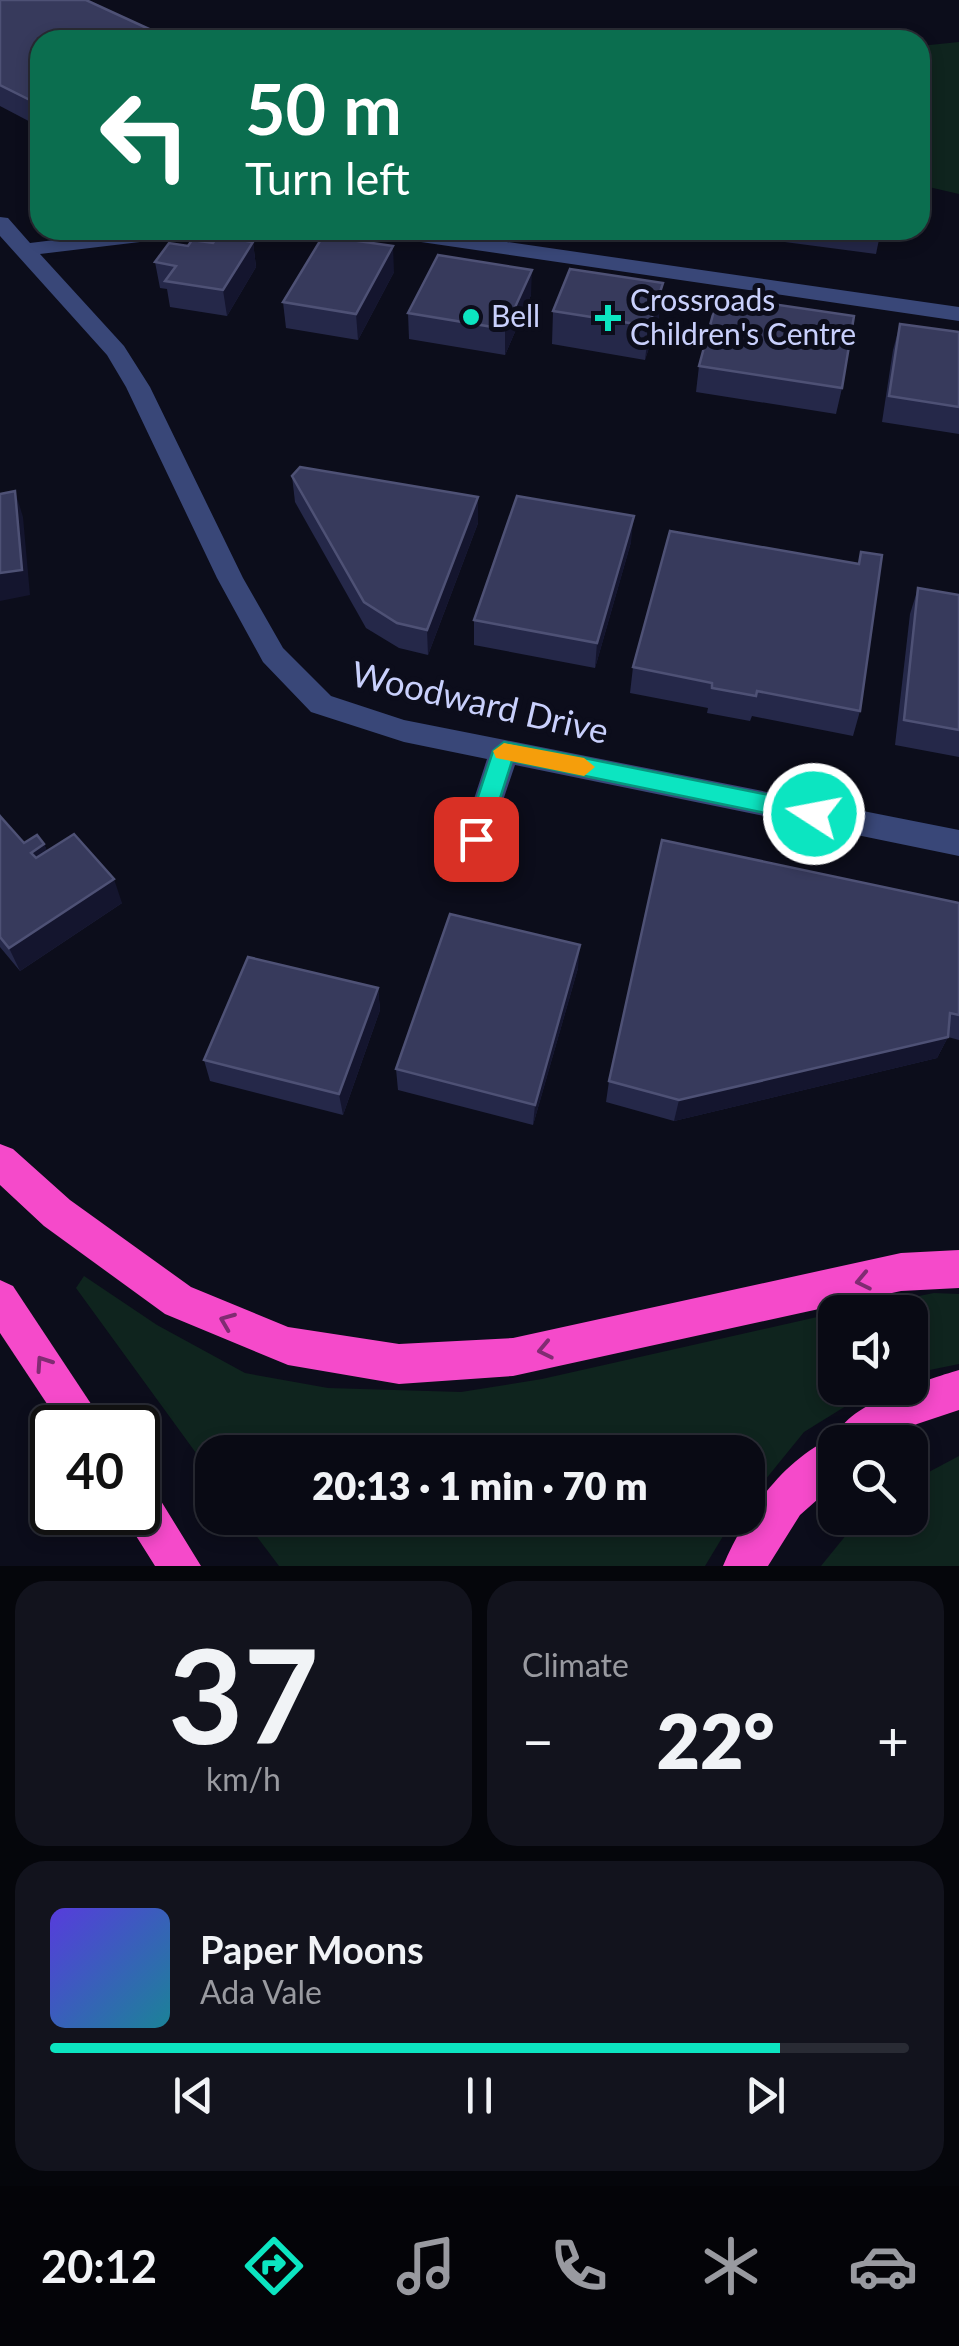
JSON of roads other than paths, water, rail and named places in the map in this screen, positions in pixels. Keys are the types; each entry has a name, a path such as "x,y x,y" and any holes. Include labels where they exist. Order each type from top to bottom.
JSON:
{"highway":[{"path":"0,1161 57,1213 178,1302 288,1346 399,1364 513,1356 901,1272 959,1269"},
{"path":"0,1299 71,1405"},
{"path":"873,1425 922,1400 959,1390"},
{"path":"744,1566 785,1500 818,1472"},
{"path":"159,1535 180,1566"}],"street":[{"name":"Woodward Drive","path":"0,223 116,352 138,388 230,578 274,655 321,704 404,731 959,843"},
{"path":"22,250 106,240"},
{"path":"449,240 959,314"},
{"path":"476,839 504,751"}],"place":[{"name":"Bell","path":"471,317"},
{"name":"Crossroads Children's Centre","path":"608,318"}]}
